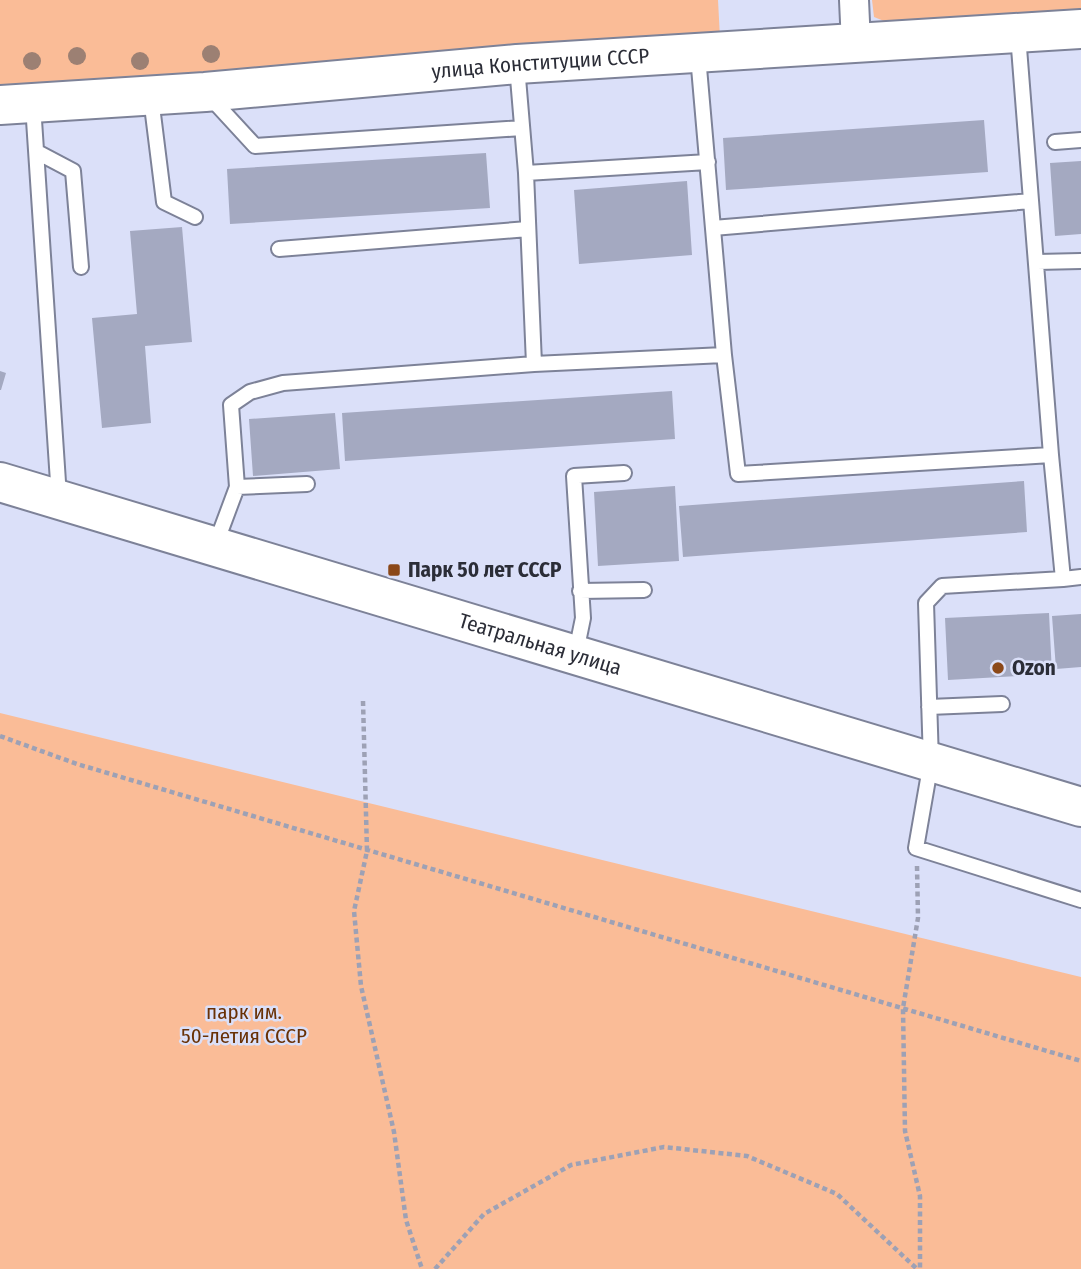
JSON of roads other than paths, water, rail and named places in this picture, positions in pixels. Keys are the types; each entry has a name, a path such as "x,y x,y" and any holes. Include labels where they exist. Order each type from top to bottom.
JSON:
{"main road":[{"name":"улица Конституции СССР","path":"16,104 205,92 517,65 1081,29"},
{"name":"Театральная улица","path":"0,482 1081,807"}],"street":[{"path":"854,0 856,44"}],"lane":[{"path":"1018,33 1063,579"},
{"path":"698,54 724,355 738,474 1051,455"},
{"path":"517,65 526,173 534,364"},
{"path":"205,92 255,146 522,128"},
{"path":"151,96 164,202 195,217"},
{"path":"16,104 37,152 59,499"},
{"path":"1055,142 1081,140"},
{"path":"37,152 73,171 81,267"},
{"path":"526,173 708,162"},
{"path":"713,228 1031,201"},
{"path":"279,249 528,229"},
{"path":"1037,262 1081,261"},
{"path":"215,546 237,487 231,405 250,393 283,383 534,364 724,355"},
{"path":"576,654 583,618 574,476 624,473"},
{"path":"237,487 307,484"},
{"path":"1081,578 942,586 926,603 931,762 916,848 1081,900"},
{"path":"580,591 644,590"},
{"path":"929,707 1002,704"}],"place":[{"name":"Парк 50 лет СССР","path":"394,570"},
{"name":"Ozon","path":"998,668"}],"park label":[{"name":"парк им. 50-летия СССР","path":"244,1024"}]}
